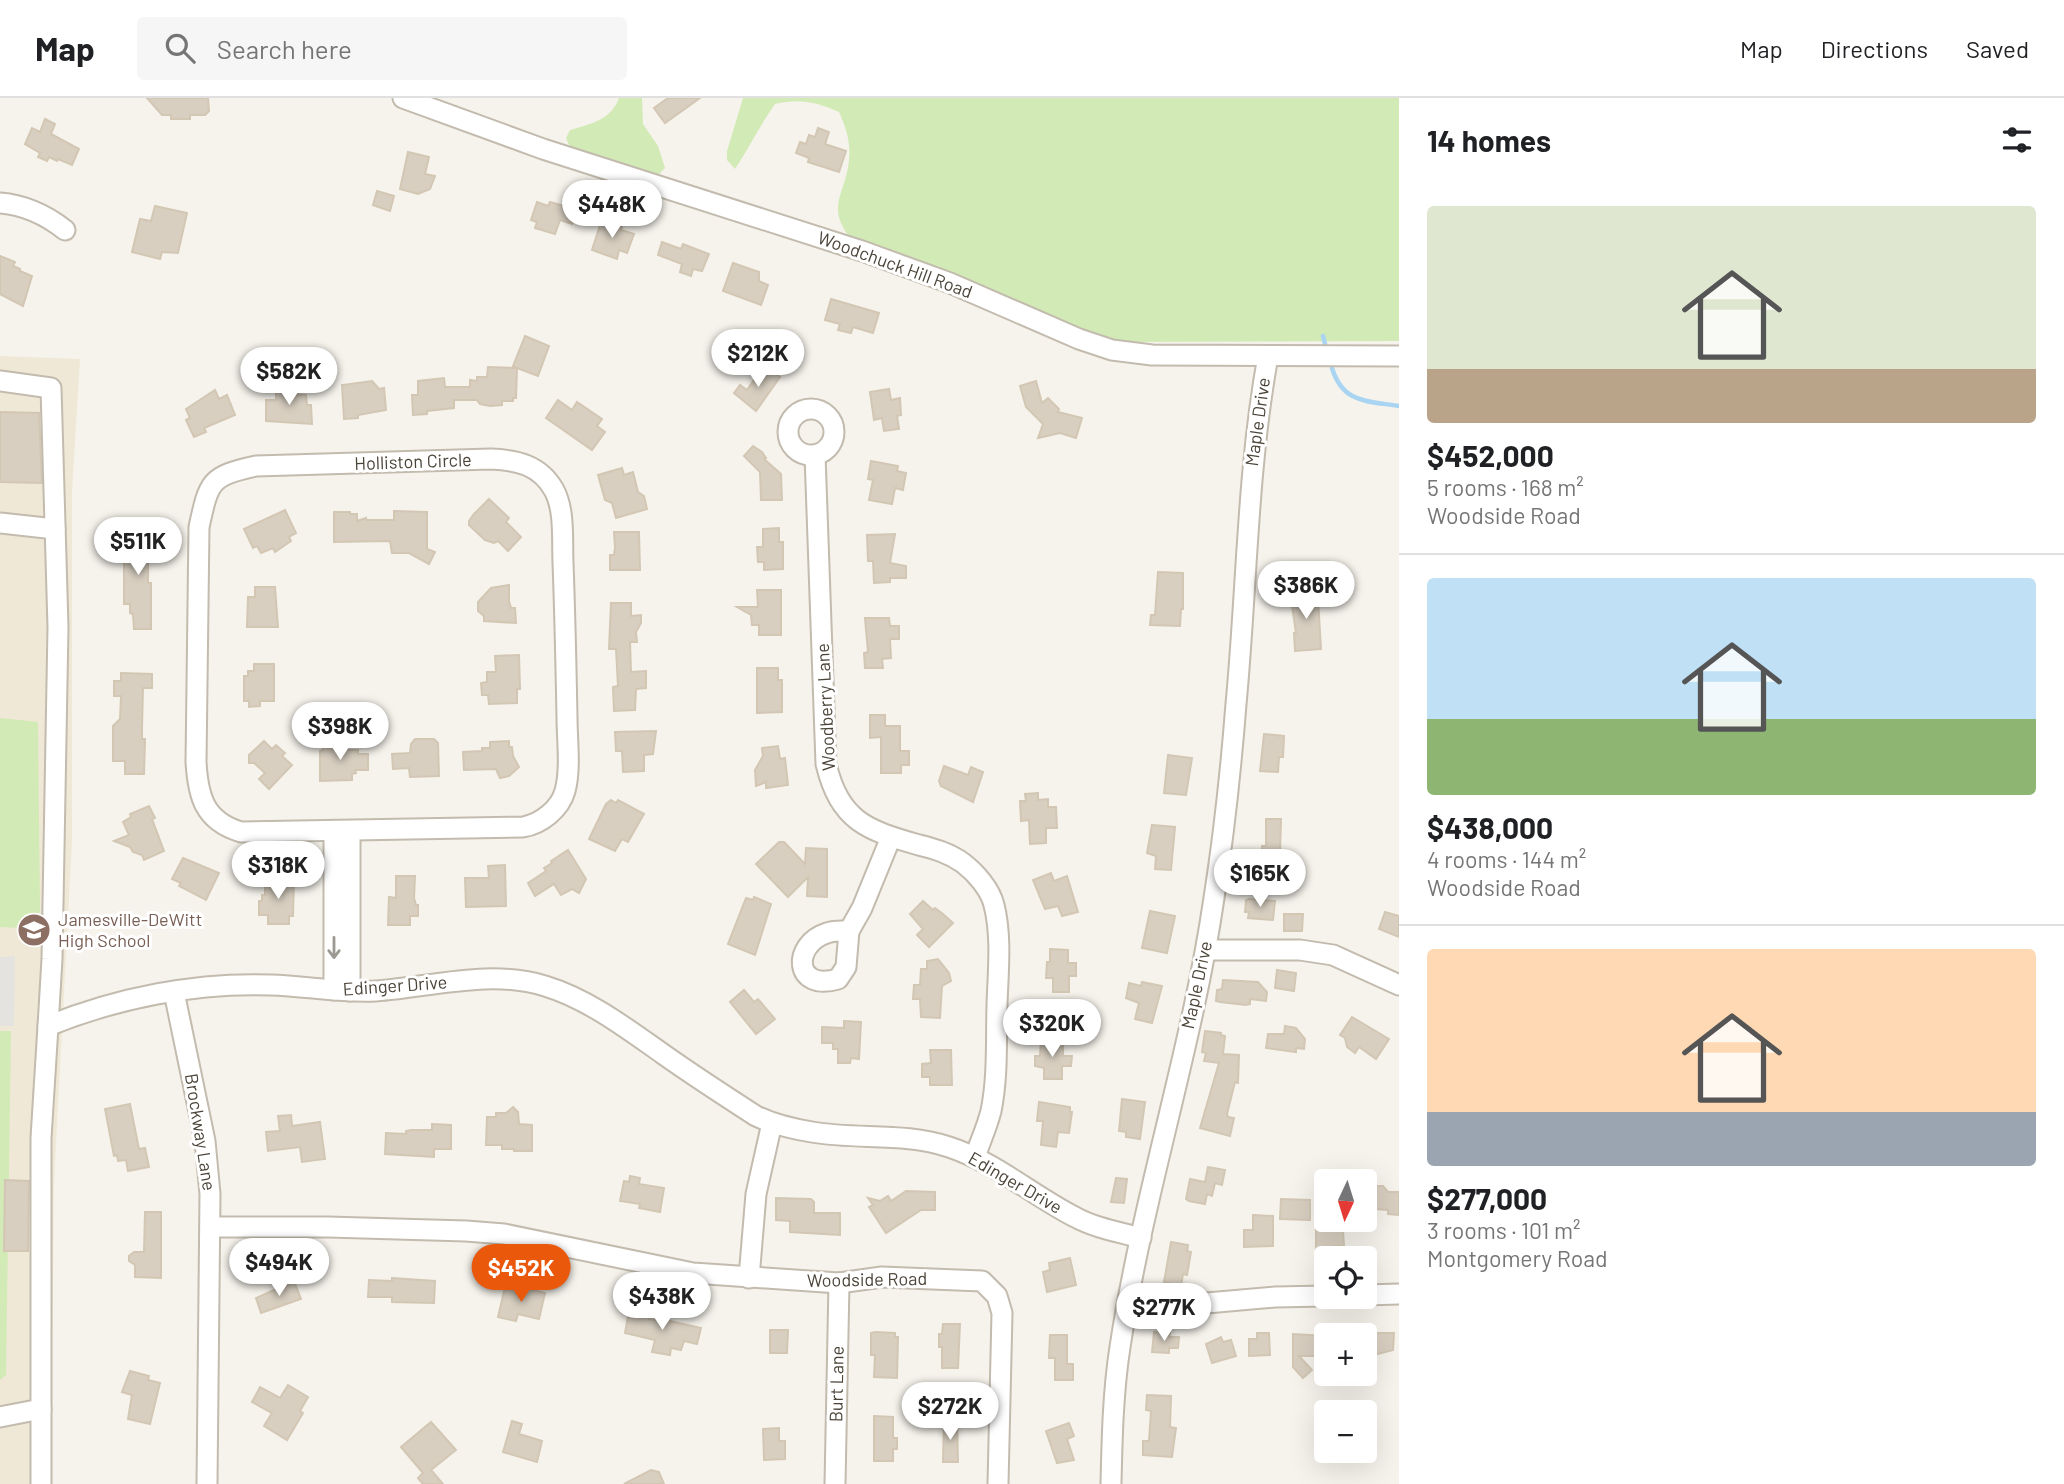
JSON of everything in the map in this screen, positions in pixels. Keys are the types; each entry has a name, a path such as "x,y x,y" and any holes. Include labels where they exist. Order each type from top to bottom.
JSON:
{"street":[{"name":"Woodchuck Hill Road","path":"403,98 543,149 862,251 950,283 1079,339 1112,350 1152,355 1399,356"},
{"path":"0,203 49,217 65,230"},
{"name":"Maple Drive","path":"1111,1484 1113,1407 1119,1348 1206,950 1215,896 1236,712 1251,473 1268,356"},
{"path":"0,381 51,388 58,627 52,946 41,1138 41,1484"},
{"name":"Woodberry Lane","path":"815,455 827,764 832,787 851,816 871,829 947,853 964,864 983,883 994,902 999,932 995,1080 990,1113 975,1157"},
{"name":"Holliston Circle","path":"491,459 513,460 535,468 544,475 555,492 561,519 567,755 566,789 562,799 545,818 534,825 523,827 342,831 241,832 228,828 217,820 206,809 200,797 196,762 199,527 206,495 218,477 227,472 256,466 491,459"},
{"path":"0,523 55,528"},
{"path":"342,831 342,991"},
{"path":"849,931 862,908 891,837"},
{"path":"1206,950 1300,950 1333,955 1399,985"},
{"name":"Edinger Drive","path":"48,1026 111,1004 219,986 270,985 377,991 470,979 544,985 572,996 612,1019 744,1109 772,1123 813,1133 920,1140 947,1146 975,1157 1076,1218 1141,1238"},
{"name":"Brockway Lane","path":"174,992 205,1141 210,1194 207,1484"},
{"path":"749,1278 755,1194 772,1123"},
{"name":"Woodside Road","path":"210,1227 466,1231 504,1234 693,1273 839,1283 882,1277 982,1281 998,1296 1002,1313 999,1484"},
{"name":"Burt Lane","path":"835,1484 839,1283"},
{"path":"1377,1295 1399,1294"},
{"path":"1128,1302 1184,1305 1314,1296"},
{"path":"0,1417 41,1409"}],"shaded area":[{"name":"Jamesville-DeWitt High School","path":"0,356 80,359 72,492 72,841 54,1182 51,1484 0,1484"},
{"path":"15,956 14,1026 0,1026 0,957"}],"green space":[{"path":"619,98 642,98 643,124 658,146 665,168 658,175 570,147 566,138 570,130 606,116"},
{"path":"743,98 1399,98 1399,341 1115,342 1057,323 850,238 839,217 838,208 849,154 847,135 839,112 808,102 775,104 735,169 727,160 727,151"},
{"path":"0,718 38,722 40,912 21,928 0,927"},
{"path":"0,1031 11,1031 6,1375 0,1380"}],"building":[{"path":"147,98 208,98 209,111 205,115 190,115 190,119 171,119 171,115 162,115"},
{"path":"668,98 700,98 665,123 654,108"},
{"path":"45,119 55,124 51,134 79,149 72,165 58,159 57,161 49,157 47,161 38,157 40,153 25,144 32,128 40,132"},
{"path":"818,128 829,132 825,144 846,151 839,172 808,162 809,158 796,153 800,142 806,144 809,135 815,137"},
{"path":"408,152 429,157 425,174 435,176 430,189 418,194 400,189"},
{"path":"377,191 394,196 390,211 373,205"},
{"path":"537,202 548,206 550,202 577,210 572,224 560,220 555,234 535,228 537,222 531,220"},
{"path":"155,206 187,213 178,253 162,252 160,259 132,252 140,219 151,221"},
{"path":"602,219 622,226 621,230 634,234 627,253 619,250 617,259 592,250"},
{"path":"662,242 681,249 683,244 709,254 702,271 693,269 691,276 680,272 682,264 658,255"},
{"path":"0,256 15,262 13,266 32,276 23,306 0,294"},
{"path":"733,263 759,272 759,281 768,285 761,305 723,291"},
{"path":"831,299 879,313 873,333 853,327 851,333 838,330 840,324 825,320"},
{"path":"525,336 549,346 538,376 517,368 516,398 513,398 513,401 502,401 502,405 490,406 480,404 477,400 454,400 454,408 413,415 412,395 418,395 418,381 444,378 445,387 470,387 470,380 477,381 477,377 487,377 488,367 516,368 513,366"},
{"path":"768,368 780,377 756,411 734,393 740,385 747,390 756,377 759,379"},
{"path":"372,381 379,389 384,388 386,410 344,419 342,385"},
{"path":"1036,381 1042,403 1048,398 1059,409 1058,412 1082,418 1076,438 1060,433 1038,438 1043,424 1026,407 1020,386"},
{"path":"291,385 291,394 306,395 307,405 311,405 312,424 266,421 266,400 276,400 276,386"},
{"path":"889,389 891,400 900,398 901,415 897,416 899,429 884,431 882,418 874,420 870,392"},
{"path":"215,390 219,399 227,395 235,415 204,428 206,432 194,437 186,420 190,418 186,409"},
{"path":"558,400 572,410 577,402 602,419 597,426 605,432 592,450 546,418"},
{"path":"0,412 39,413 42,483 0,482"},
{"path":"753,446 762,452 766,458 764,459 781,474 782,500 761,500 760,472 744,456"},
{"path":"871,461 898,466 897,471 906,473 903,490 895,488 892,504 869,500 873,480 868,479"},
{"path":"622,468 624,475 633,472 638,492 644,496 647,509 616,518 612,503 605,500 598,475"},
{"path":"489,499 509,518 506,522 521,537 508,551 498,541 494,543 485,540 469,525 474,514"},
{"path":"285,510 296,533 289,537 291,541 275,552 273,548 261,553 257,546 253,548 244,529"},
{"path":"394,511 427,512 427,549 435,552 429,564 409,553 392,553 390,541 334,542 334,512 357,514 357,521 366,518 394,520"},
{"path":"779,528 779,542 783,542 783,569 764,570 764,562 758,562 757,547 763,547 763,529"},
{"path":"124,530 154,531 153,545 149,545 148,555 151,629 134,629 130,604 124,604"},
{"path":"614,532 639,532 640,570 610,570 610,555 614,555 615,548"},
{"path":"895,534 890,563 906,566 906,578 890,578 890,582 874,583 873,561 868,561 867,535"},
{"path":"1158,572 1183,573 1180,626 1150,625 1151,615 1155,615"},
{"path":"509,585 509,601 511,608 515,608 516,623 484,621 484,616 478,611 478,602 491,588"},
{"path":"255,587 275,587 278,627 247,627 248,597 255,597"},
{"path":"757,590 781,590 781,635 759,635 759,625 752,625 751,615 737,607 758,607"},
{"path":"1290,592 1314,592 1314,598 1318,598 1321,649 1295,651 1296,633"},
{"path":"611,603 631,603 631,616 641,615 641,623 636,632 637,642 630,642 631,672 646,671 646,688 636,689 635,710 614,711 613,687 618,686 616,649 609,649"},
{"path":"865,618 889,618 890,626 899,626 899,639 890,639 891,658 882,659 883,668 865,668 864,653 868,652"},
{"path":"519,655 520,689 517,689 517,703 489,704 488,695 482,695 481,683 487,682 487,672 496,672 495,656"},
{"path":"254,664 274,664 274,701 260,701 260,706 249,707 249,701 244,701 244,676 248,676 248,671 254,671"},
{"path":"757,668 778,668 778,680 782,680 782,712 757,713"},
{"path":"121,673 152,674 152,688 143,688 144,774 125,774 125,761 113,761 113,726 120,719 121,696 114,696 114,681 121,681"},
{"path":"870,715 885,715 885,726 900,726 900,751 909,751 909,765 901,765 901,773 881,773 881,737 870,738"},
{"path":"656,731 653,754 644,755 644,771 623,772 622,751 616,751 615,732"},
{"path":"1264,734 1284,736 1283,757 1279,757 1278,772 1260,771"},
{"path":"338,739 346,750 358,750 358,754 368,754 368,770 355,770 352,780 320,781 320,751 323,750 323,744 327,740"},
{"path":"415,739 434,739 438,743 439,776 410,777 409,768 393,769 392,754 410,753"},
{"path":"264,741 272,749 276,745 285,753 282,756 292,765 269,789 259,779 265,773 254,763 249,763 249,755"},
{"path":"509,741 509,747 512,747 519,767 509,776 500,778 496,769 464,770 463,752 482,751 482,748 490,748 490,742"},
{"path":"778,746 780,759 785,758 788,785 766,788 766,782 756,786 755,770 763,756 762,748"},
{"path":"1168,755 1192,758 1186,795 1164,793"},
{"path":"944,766 968,775 971,767 983,772 973,802 941,786 939,781"},
{"path":"1038,793 1038,800 1048,799 1048,807 1056,807 1057,828 1046,828 1046,843 1030,844 1029,820 1021,821 1020,801 1026,801 1025,794"},
{"path":"611,800 616,803 618,800 644,814 628,842 622,839 615,851 589,839 606,804"},
{"path":"149,806 164,851 144,860 142,855 133,852 130,847 114,841 129,835 123,822 131,817 130,814"},
{"path":"1266,819 1281,819 1277,874 1258,874 1255,872 1255,864 1250,863 1250,851 1262,851 1262,846 1266,846"},
{"path":"1152,825 1175,827 1171,870 1155,869 1156,856 1147,853"},
{"path":"779,842 784,842 805,864 806,848 827,849 827,897 807,896 808,877 788,897 756,864"},
{"path":"568,850 586,879 579,893 572,889 561,895 554,884 535,896 528,883 546,871 544,868 552,863 551,861"},
{"path":"183,858 219,873 206,900 179,886 181,883 172,879"},
{"path":"505,865 506,906 466,907 465,878 489,878 488,866"},
{"path":"1051,873 1054,881 1067,876 1078,912 1062,916 1058,906 1045,909 1033,880"},
{"path":"396,876 415,876 414,898 418,905 418,916 410,916 410,925 388,925 389,897 396,898"},
{"path":"274,877 294,877 293,916 289,916 289,924 268,924 268,915 259,915 259,901 262,901 262,895 265,895 265,882 274,881"},
{"path":"754,897 771,904 755,955 728,944 746,898 753,900"},
{"path":"1246,900 1275,901 1273,920 1248,918 1249,912 1245,912"},
{"path":"923,901 953,923 929,947 917,935 923,929 910,914"},
{"path":"1150,911 1175,916 1167,953 1142,948"},
{"path":"1385,912 1399,916 1399,937 1379,929"},
{"path":"1284,914 1303,914 1302,931 1284,931"},
{"path":"1050,949 1068,950 1068,963 1076,963 1076,976 1069,976 1069,992 1053,992 1053,978 1046,978"},
{"path":"938,959 949,973 951,981 942,986 940,1018 921,1017 920,999 913,999 914,985 920,985 921,969 927,969 927,961"},
{"path":"1277,970 1296,973 1294,991 1275,988"},
{"path":"1223,980 1258,982 1267,992 1266,1001 1250,999 1250,1004 1246,1005 1216,1001 1217,990 1222,989"},
{"path":"1142,982 1162,986 1152,1023 1135,1019 1139,1003 1126,998 1129,983 1141,986"},
{"path":"744,990 754,1002 758,999 775,1019 756,1034 730,1002"},
{"path":"1352,1017 1389,1039 1376,1059 1359,1047 1355,1053 1347,1047 1345,1038 1340,1035"},
{"path":"844,1021 861,1022 859,1059 851,1058 850,1063 838,1063 838,1049 833,1049 833,1043 822,1043 822,1027 844,1028"},
{"path":"1285,1026 1296,1028 1305,1039 1304,1049 1296,1048 1296,1052 1266,1048 1268,1034 1284,1034"},
{"path":"1205,1031 1225,1036 1223,1054 1239,1055 1238,1083 1235,1082 1227,1114 1228,1117 1234,1118 1230,1136 1200,1128 1219,1063 1204,1061 1206,1053 1202,1052"},
{"path":"1041,1039 1063,1040 1063,1056 1072,1056 1071,1066 1062,1066 1062,1079 1044,1079 1044,1068 1035,1066 1035,1056 1040,1056"},
{"path":"930,1050 951,1050 952,1085 930,1085 930,1077 922,1077 922,1064 931,1063"},
{"path":"1122,1099 1145,1102 1140,1139 1126,1137 1126,1132 1119,1131"},
{"path":"1039,1102 1070,1107 1072,1112 1069,1133 1058,1132 1056,1147 1041,1145 1043,1121 1037,1121"},
{"path":"130,1104 139,1149 145,1148 149,1167 128,1171 126,1160 118,1161 117,1155 114,1156 105,1109"},
{"path":"513,1107 518,1112 519,1124 532,1125 532,1151 514,1151 502,1149 502,1145 486,1145 487,1117 496,1117 496,1113 506,1113"},
{"path":"291,1115 292,1126 320,1122 325,1159 302,1162 300,1147 268,1151 266,1132 280,1131 278,1116"},
{"path":"432,1124 451,1125 451,1149 434,1149 434,1157 385,1154 386,1133 406,1134 406,1131 411,1130 432,1130"},
{"path":"1208,1167 1225,1170 1222,1185 1215,1183 1212,1196 1207,1194 1205,1204 1189,1201 1186,1199 1190,1179 1205,1182"},
{"path":"630,1176 640,1178 639,1184 664,1188 660,1212 639,1208 640,1204 620,1201 624,1181 629,1182"},
{"path":"1116,1178 1127,1179 1124,1203 1111,1202"},
{"path":"5,1180 29,1181 28,1251 4,1251"},
{"path":"1383,1186 1388,1192 1399,1192 1399,1215 1377,1209 1377,1187"},
{"path":"906,1191 935,1192 935,1210 921,1210 886,1233 869,1207 873,1205 868,1198 880,1201 888,1196 891,1201"},
{"path":"776,1198 811,1199 814,1202 814,1213 840,1213 840,1235 790,1232 790,1221 776,1220"},
{"path":"1281,1199 1310,1200 1310,1220 1280,1219"},
{"path":"145,1212 161,1212 161,1278 135,1277 135,1265 129,1261 129,1256 134,1252 144,1252"},
{"path":"1253,1215 1273,1216 1273,1246 1244,1247 1244,1230 1253,1230"},
{"path":"1316,1232 1343,1232 1344,1246 1316,1246"},
{"path":"1171,1242 1188,1245 1187,1251 1191,1252 1187,1275 1183,1274 1181,1286 1164,1282"},
{"path":"1070,1258 1076,1285 1047,1292 1043,1272 1050,1270 1049,1263"},
{"path":"392,1278 435,1281 434,1303 392,1302 392,1297 368,1297 369,1280 392,1281"},
{"path":"294,1281 301,1299 261,1313 256,1298"},
{"path":"505,1287 545,1293 539,1319 518,1314 516,1321 498,1317"},
{"path":"629,1311 650,1315 649,1319 701,1328 697,1344 684,1341 681,1350 671,1348 670,1355 652,1352 655,1340 625,1333"},
{"path":"943,1324 960,1324 958,1368 942,1368 939,1334 942,1334"},
{"path":"770,1330 788,1330 787,1353 770,1353"},
{"path":"1154,1332 1170,1333 1169,1337 1179,1337 1178,1348 1169,1348 1169,1353 1152,1352"},
{"path":"871,1333 895,1333 895,1337 898,1337 897,1378 874,1377 875,1355 871,1355"},
{"path":"1257,1333 1269,1333 1270,1355 1249,1356 1249,1339 1257,1339"},
{"path":"1377,1333 1394,1333 1393,1350 1377,1354"},
{"path":"1293,1334 1314,1335 1314,1356 1299,1356 1312,1370 1303,1378 1293,1367"},
{"path":"1050,1335 1067,1335 1067,1364 1073,1364 1073,1380 1055,1380 1055,1358 1049,1358"},
{"path":"1221,1337 1223,1342 1231,1340 1236,1356 1212,1363 1206,1344"},
{"path":"130,1371 149,1376 148,1380 160,1383 150,1424 128,1419 132,1395 122,1392"},
{"path":"288,1385 308,1397 300,1411 303,1413 287,1440 264,1426 272,1413 252,1402 260,1387 280,1398"},
{"path":"1147,1395 1171,1396 1170,1427 1176,1428 1172,1457 1143,1455 1143,1441 1149,1441 1151,1411 1146,1410"},
{"path":"874,1416 893,1417 893,1438 897,1438 897,1449 893,1449 893,1461 874,1461"},
{"path":"944,1420 957,1420 958,1462 943,1462"},
{"path":"512,1421 522,1424 519,1434 542,1441 537,1462 503,1452"},
{"path":"431,1422 456,1450 431,1470 443,1484 423,1484 418,1478 423,1473 401,1447"},
{"path":"1069,1423 1074,1436 1067,1439 1074,1460 1057,1463 1046,1431"},
{"path":"779,1428 779,1441 785,1441 785,1459 764,1460 763,1429"},
{"path":"651,1470 659,1472 664,1484 624,1484"}],"waterway":[{"path":"1323,336 1325,344"},
{"path":"1332,368 1337,380 1350,395 1358,399 1399,406"}],"place":[{"name":"Jamesville-DeWitt High School","path":"34,930"}]}
